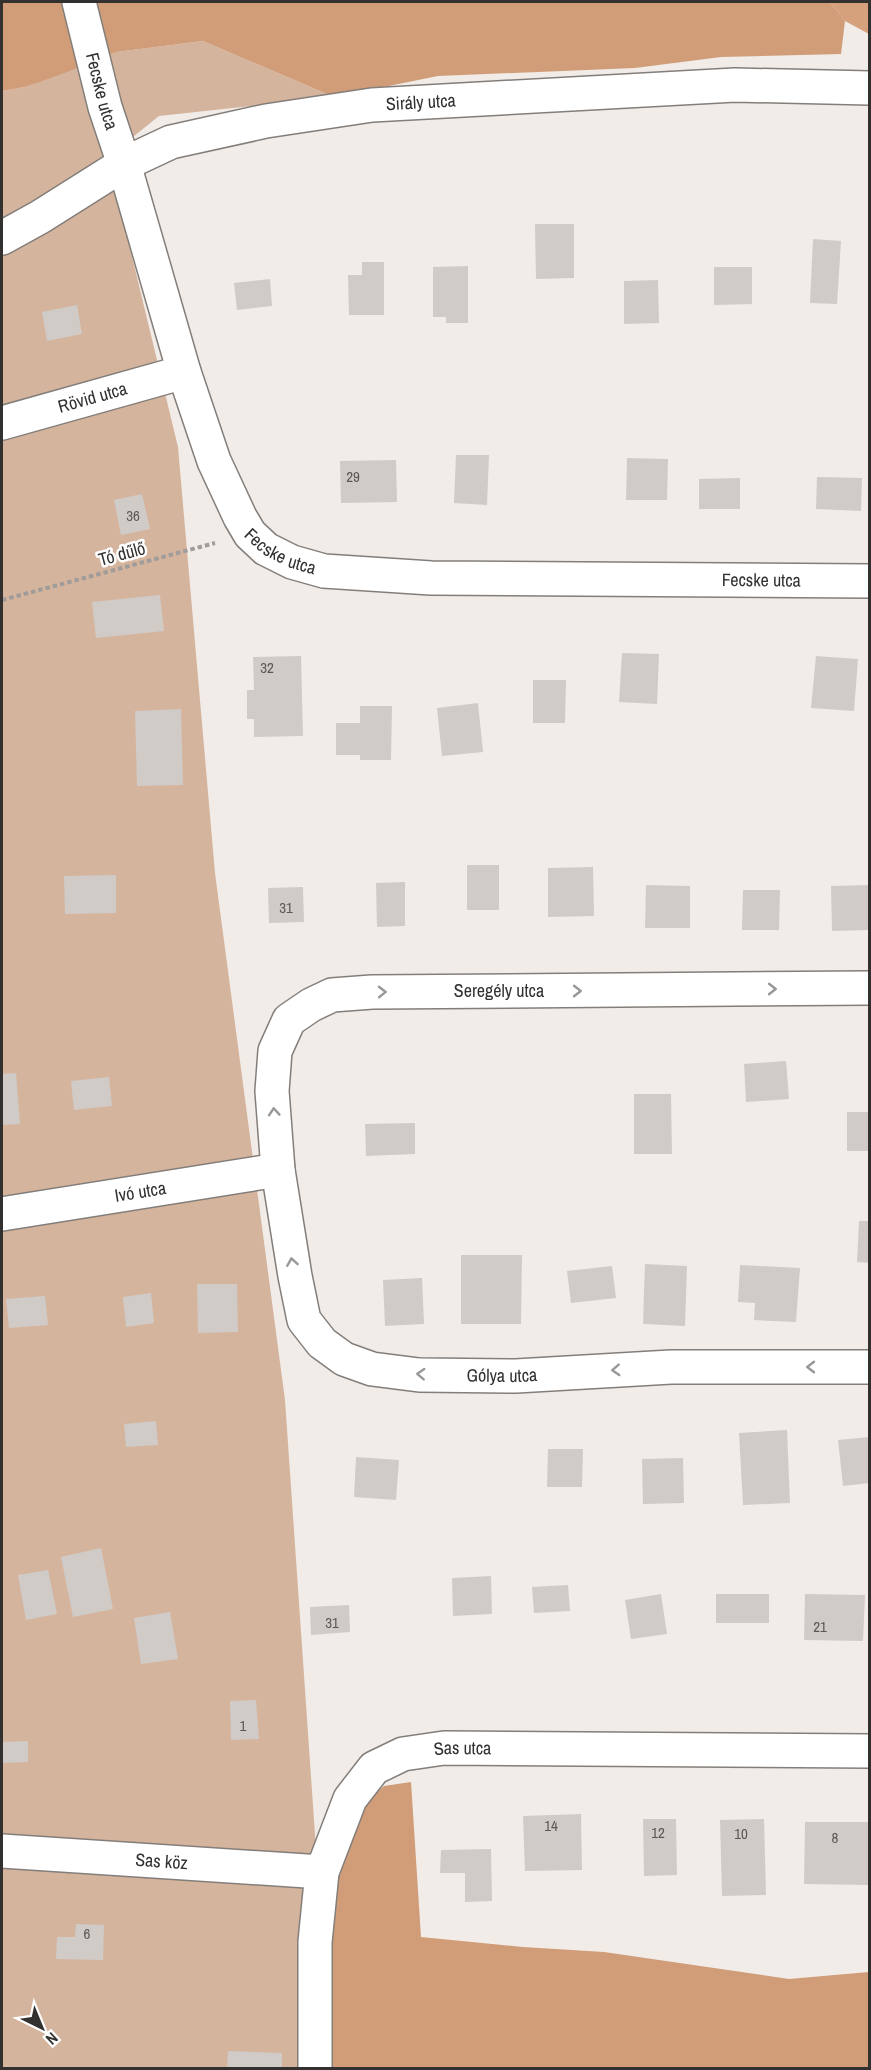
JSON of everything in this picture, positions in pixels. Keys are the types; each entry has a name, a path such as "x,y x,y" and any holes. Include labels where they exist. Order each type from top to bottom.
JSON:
{"street":[{"name":"Fecske utca","path":"79,2 105,107 124,164 184,372 214,461 250,534 266,549 292,562 324,571 431,578 870,580"},
{"name":"Sirály utca","path":"2,238 124,164 171,142 266,121 372,105 735,86 870,88"},
{"name":"Rövid utca","path":"2,423 184,372"},
{"name":"Seregély utca","path":"278,1170 272,1090 275,1051 290,1020 310,1005 332,995 395,992 870,988"},
{"name":"Ivó utca","path":"2,1214 278,1170"},
{"name":"Gólya utca","path":"278,1170 304,1320 322,1343 344,1359 372,1369 419,1375 516,1376 671,1367 870,1367"},
{"name":"Sas utca","path":"315,2068 315,1942 322,1872 350,1799 374,1768 403,1754 444,1748 870,1751"},
{"name":"Sas köz","path":"2,1851 322,1872"}],"path":[{"name":"Tó dűlő","path":"2,600 250,534"}],"shaded area":[{"path":"2,2 830,2 845,21 841,54 721,57 635,68 438,76 334,97 203,41 116,52 25,87 2,91"},
{"path":"830,2 869,2 869,34 845,21"},
{"path":"203,41 334,97 159,116 108,157 178,447 215,873 285,1400 316,1849 297,2068 2,2068 2,91 25,87 116,52"},
{"path":"411,1782 421,1937 604,1952 789,1979 869,1972 869,2068 326,2068 317,1979 338,1856 363,1805 384,1786"}],"building":[{"path":"535,224 574,224 574,278 536,279"},
{"path":"813,239 841,241 837,304 810,303"},
{"path":"362,262 384,262 384,315 349,315 348,275 362,275"},
{"path":"468,266 468,323 446,323 446,317 433,317 433,267"},
{"path":"714,267 752,267 752,304 714,305"},
{"path":"270,279 272,306 237,310 234,283"},
{"path":"658,280 659,323 624,324 624,281"},
{"path":"77,305 82,334 47,341 42,312"},
{"path":"456,455 489,455 487,505 454,503"},
{"path":"627,458 668,459 667,500 626,500"},
{"path":"396,460 397,502 341,503 340,461"},
{"path":"817,477 862,478 861,511 816,509"},
{"path":"740,478 740,509 699,509 699,479"},
{"path":"142,494 150,529 121,535 114,500"},
{"path":"160,595 164,631 96,638 92,602"},
{"path":"622,653 659,654 657,704 619,702"},
{"path":"301,656 303,736 254,737 254,719 247,719 247,690 254,690 253,657"},
{"path":"816,656 858,659 854,711 811,708"},
{"path":"533,680 566,680 565,723 533,723"},
{"path":"478,703 483,752 442,756 437,708"},
{"path":"360,706 392,706 391,760 360,760 360,755 336,755 336,723 360,723"},
{"path":"181,709 183,785 137,786 135,711"},
{"path":"467,865 499,865 499,910 467,910"},
{"path":"593,867 594,916 548,917 548,868"},
{"path":"116,875 116,913 65,914 64,876"},
{"path":"405,882 405,926 377,927 376,883"},
{"path":"646,885 690,886 690,928 645,928"},
{"path":"870,885 870,930 832,931 831,886"},
{"path":"303,887 304,922 269,923 268,888"},
{"path":"743,890 780,890 779,930 742,930"},
{"path":"786,1061 789,1099 746,1102 744,1064"},
{"path":"16,1073 20,1124 2,1125 2,1074"},
{"path":"109,1077 112,1106 74,1110 71,1081"},
{"path":"634,1094 671,1094 672,1154 634,1154"},
{"path":"847,1112 870,1112 870,1151 847,1151"},
{"path":"415,1123 415,1154 366,1156 365,1124"},
{"path":"859,1221 870,1221 870,1263 857,1262"},
{"path":"461,1255 522,1255 521,1324 461,1324"},
{"path":"645,1264 687,1266 685,1326 643,1324"},
{"path":"740,1265 800,1268 796,1322 754,1320 755,1303 738,1302"},
{"path":"612,1266 616,1298 571,1303 567,1271"},
{"path":"422,1278 424,1324 385,1326 383,1280"},
{"path":"197,1284 237,1284 238,1332 198,1333"},
{"path":"151,1293 154,1323 126,1327 123,1297"},
{"path":"45,1296 48,1325 9,1328 6,1299"},
{"path":"156,1421 158,1445 126,1447 124,1424"},
{"path":"787,1430 790,1503 743,1505 739,1433"},
{"path":"870,1437 870,1483 843,1486 838,1440"},
{"path":"548,1449 583,1449 582,1487 547,1487"},
{"path":"356,1457 399,1460 396,1500 354,1497"},
{"path":"683,1458 684,1503 643,1504 642,1459"},
{"path":"101,1548 113,1609 73,1617 61,1557"},
{"path":"48,1570 57,1614 26,1620 18,1575"},
{"path":"491,1576 492,1614 453,1616 452,1578"},
{"path":"568,1585 570,1611 534,1613 532,1587"},
{"path":"661,1594 667,1634 631,1639 625,1600"},
{"path":"716,1594 769,1594 769,1623 716,1623"},
{"path":"805,1594 865,1595 863,1641 804,1640"},
{"path":"349,1605 350,1632 311,1635 310,1607"},
{"path":"170,1612 178,1659 141,1664 134,1618"},
{"path":"256,1700 259,1739 231,1740 230,1701"},
{"path":"28,1741 28,1762 2,1763 2,1742"},
{"path":"581,1814 582,1870 525,1871 523,1816"},
{"path":"643,1819 676,1819 677,1875 644,1876"},
{"path":"764,1819 766,1895 722,1896 720,1820"},
{"path":"805,1822 870,1822 870,1885 804,1884"},
{"path":"491,1849 492,1901 465,1902 465,1873 440,1873 441,1850"},
{"path":"76,1924 104,1925 103,1960 56,1959 57,1937 75,1937"},
{"path":"228,2051 282,2053 282,2068 227,2068"}]}
